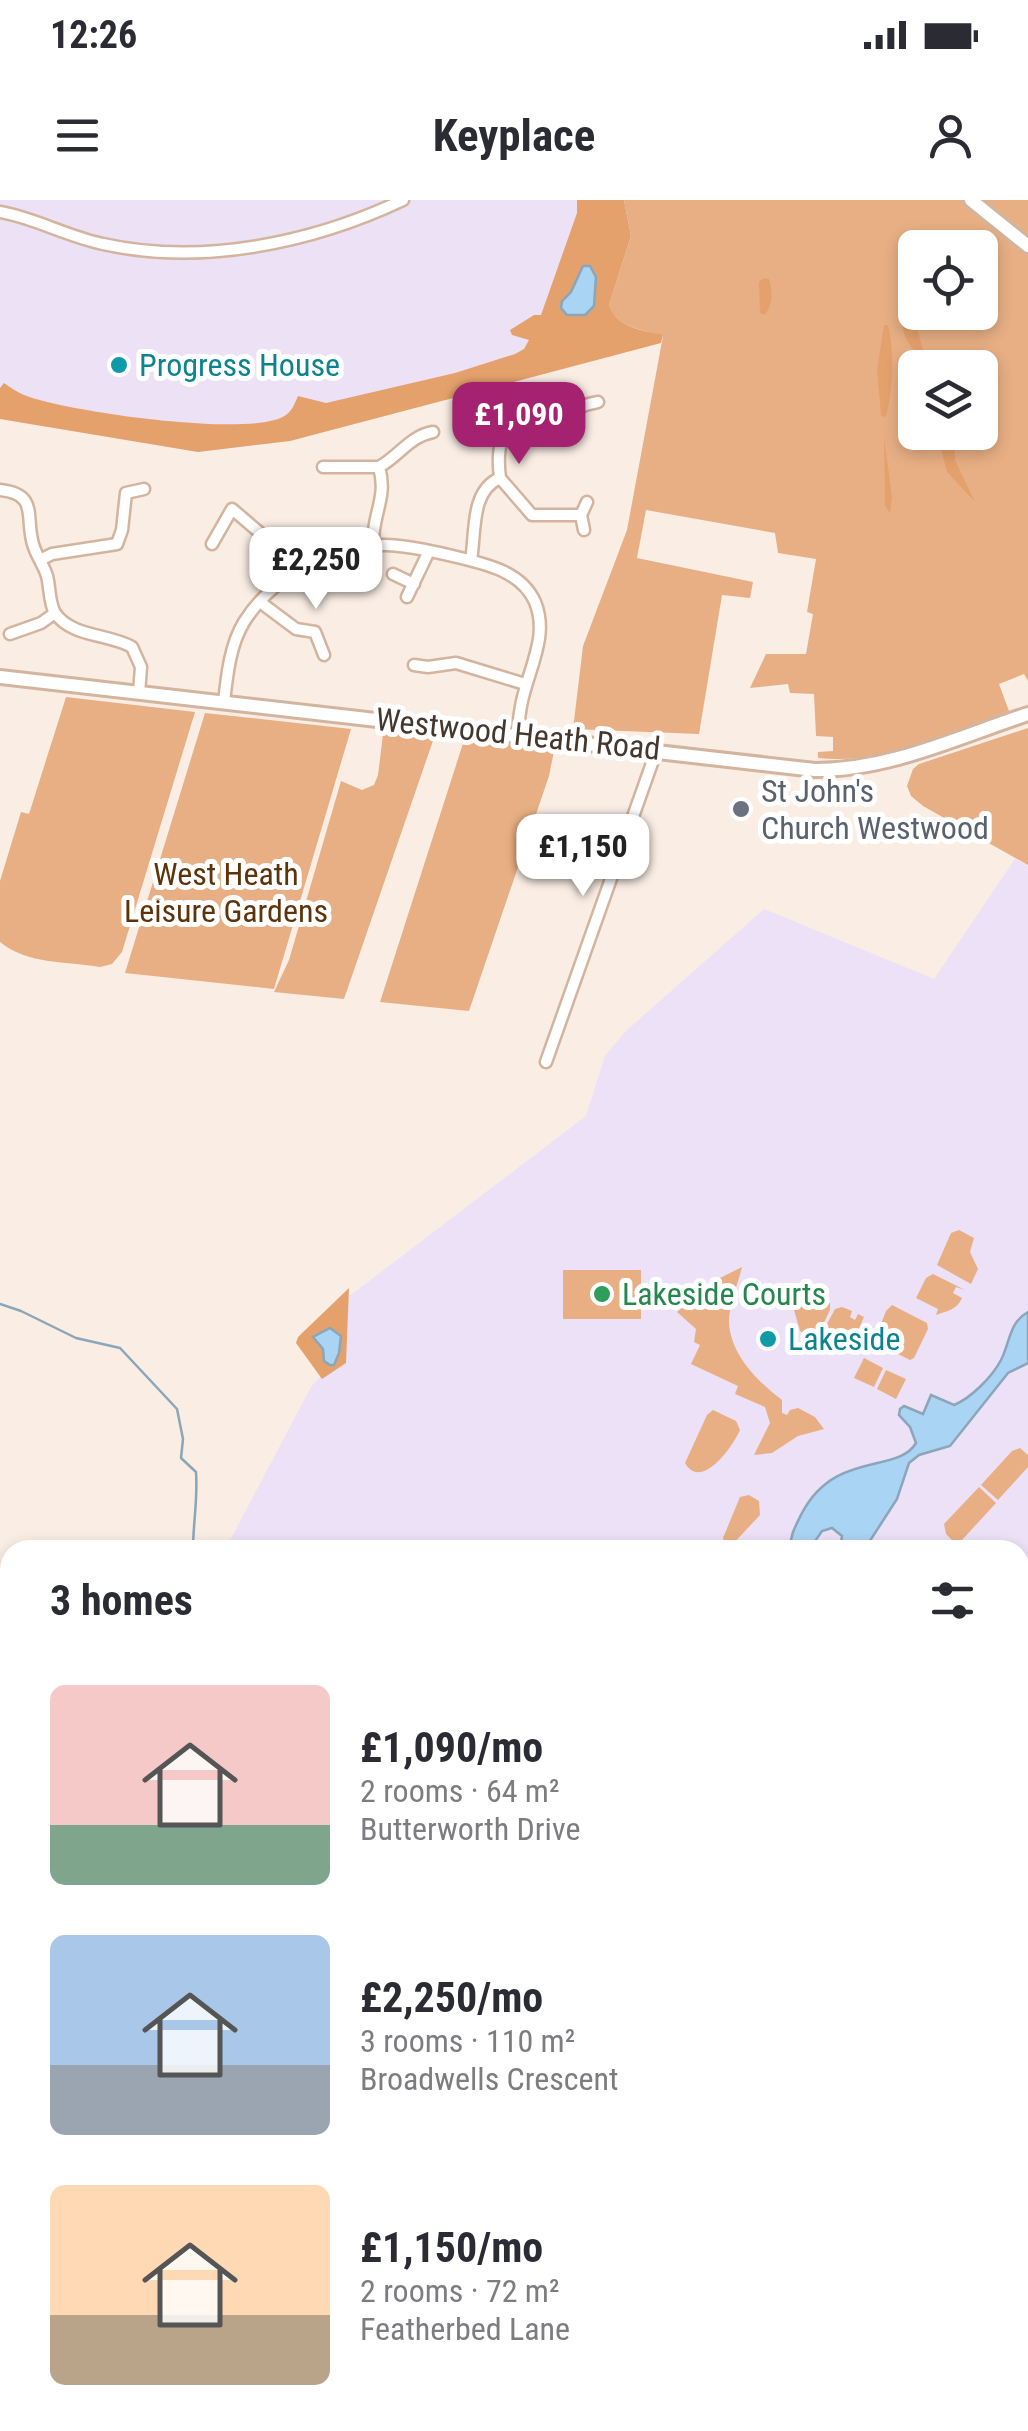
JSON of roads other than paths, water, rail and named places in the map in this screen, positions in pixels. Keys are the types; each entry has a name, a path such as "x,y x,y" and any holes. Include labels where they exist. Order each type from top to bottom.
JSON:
{"street":[{"path":"0,212 100,244 194,252 264,245 303,236 403,200"},
{"path":"970,200 1028,246"},
{"path":"0,204 13,214"},
{"path":"581,515 532,515 500,478 497,450 504,435 517,424 549,422 581,405 598,402"},
{"path":"323,467 379,467 399,456 412,439 434,432"},
{"path":"373,545 372,521 382,500 384,484 379,467"},
{"path":"471,560 481,492 500,478"},
{"path":"115,482 126,493"},
{"path":"0,490 14,486 26,500 33,547 47,574 55,613 71,626 132,646 141,666 140,693"},
{"path":"126,493 144,489"},
{"path":"40,560 52,554 117,544 126,493"},
{"path":"584,530 581,515 587,502"},
{"path":"212,544 232,509 266,538 292,550 302,568"},
{"path":"224,702 229,661 242,624 260,602 302,568 345,550 373,545 429,550 506,572 524,583 533,597 540,616 539,648 525,684 518,716 519,734"},
{"path":"407,597 429,550"},
{"path":"393,574 414,584"},
{"path":"260,602 296,629 316,632 324,655"},
{"path":"10,634 41,623 55,613"},
{"path":"414,665 428,668 456,664 525,684"},
{"name":"Westwood Heath Road","path":"0,677 815,770 844,770 897,759 1028,714"},
{"path":"546,1062 652,774 657,749"}],"water":[{"path":"583,266 590,266 596,277 594,306 585,315 567,315 561,308 562,301 571,292"},
{"path":"1028,1312 1028,1363 1008,1373 950,1446 919,1455 909,1463 897,1499 870,1540 841,1540 832,1528 822,1531 816,1540 791,1540 802,1513 831,1480 895,1458 916,1443 910,1427 899,1415 900,1409 904,1406 923,1414 931,1395 954,1405 980,1386 997,1367 1013,1327"},
{"path":"330,1328 341,1336 334,1365 324,1361 323,1349 313,1337"}],"waterway":[{"path":"0,1304 76,1338 120,1348 177,1409 183,1439 181,1458 196,1472 194,1540"}],"place":[{"name":"Progress House","path":"119,365"},
{"name":"St John's Church Westwood","path":"741,809"},
{"name":"Lakeside Courts","path":"602,1294"},
{"name":"Lakeside","path":"768,1339"}],"park label":[{"name":"West Heath Leisure Gardens","path":"226,892"}]}
